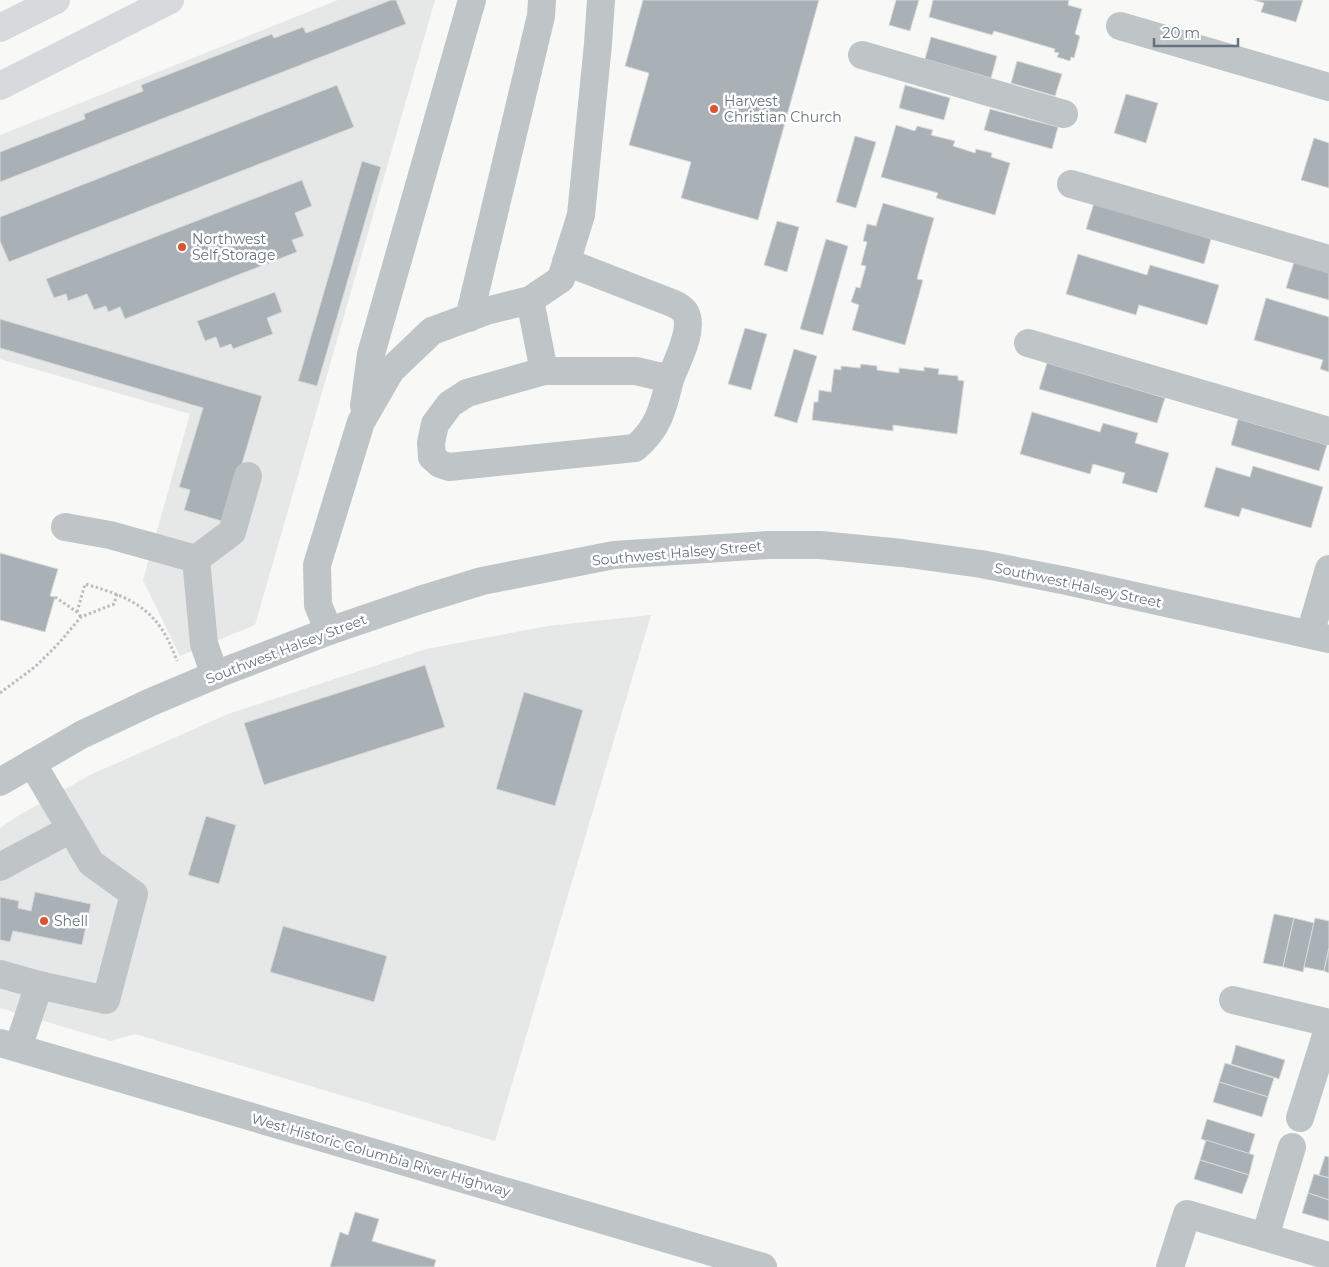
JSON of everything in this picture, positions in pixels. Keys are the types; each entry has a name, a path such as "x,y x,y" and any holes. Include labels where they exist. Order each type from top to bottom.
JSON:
{"main road":[{"path":"0,28 56,0"},
{"path":"0,86 170,0"}],"street":[{"path":"329,631 318,605 317,565 361,422 371,354 472,0"},
{"path":"469,318 542,16 542,0"},
{"path":"361,422 391,370 432,331 486,311 530,300 561,279 581,215 601,0"},
{"path":"1120,26 1329,87"},
{"path":"862,55 1064,114"},
{"path":"1071,184 1329,259"},
{"path":"566,262 672,303 684,310 688,320 688,333 670,379 658,423 646,439 635,448 449,467 440,464 432,457 435,424 450,404 467,393 544,371 636,371 670,379"},
{"path":"530,300 544,371"},
{"path":"1028,343 1329,430"},
{"path":"196,559 232,532 248,476"},
{"path":"65,527 110,535 196,559"},
{"name":"Southwest Halsey Street","path":"0,782 81,735 151,702 214,675 329,631 482,581 614,555 768,545 820,545 902,554 981,564 1067,581 1319,637"},
{"path":"196,559 204,644 214,675"},
{"path":"1319,637 1329,570"},
{"path":"0,974 106,1000 134,894 91,862 32,763"},
{"path":"0,868 71,829"},
{"path":"9,1046 40,985"},
{"path":"1233,1000 1329,1025 1300,1118"},
{"name":"West Historic Columbia River Highway","path":"9,1046 763,1267"},
{"path":"1264,1237 1292,1147"},
{"path":"1170,1267 1187,1214 1329,1256"}],"path":[{"path":"77,612 85,584 117,593 140,606 158,625 172,648 187,687"},
{"path":"0,693 42,660 81,617 114,604 117,593"},
{"path":"55,597 77,612 81,617"}],"shaded area":[{"name":"Northwest Self Storage","path":"338,0 435,0 255,625 180,656 143,580 190,414 0,359 0,135"},
{"path":"651,615 495,1141 135,1034 111,1041 0,1008 0,828 16,817 90,775 228,714 426,649 548,626"}],"building":[{"path":"391,0 396,0 406,24 0,182 0,152 85,119 84,114 143,91 141,85 272,34 274,38 303,27 306,33"},
{"name":"Harvest Christian Church","path":"643,0 819,0 758,220 681,198 691,162 629,145 649,73 625,66"},
{"path":"896,0 919,0 910,31 889,25"},
{"path":"933,0 1069,0 1068,5 1082,9 1075,34 1080,36 1074,58 1071,57 1070,61 1057,57 1059,53 1054,52 1055,49 994,31 992,35 929,17"},
{"path":"1254,0 1303,0 1296,22 1261,12 1264,3"},
{"path":"931,37 997,56 991,78 925,59"},
{"path":"1017,61 1062,74 1055,96 1011,83"},
{"path":"337,85 354,127 9,262 0,241 0,217"},
{"path":"905,85 950,98 944,120 899,108"},
{"path":"1126,94 1158,103 1146,143 1114,133"},
{"path":"990,109 1058,127 1052,149 984,130"},
{"path":"896,125 915,131 917,126 933,130 931,135 955,141 953,146 975,153 976,149 992,153 991,157 1010,163 995,215 936,198 938,193 881,177"},
{"path":"855,136 876,142 856,208 836,202"},
{"path":"1314,138 1329,143 1329,188 1301,180"},
{"path":"362,161 381,167 317,386 298,381"},
{"path":"302,180 312,206 295,213 304,236 292,240 297,252 125,319 120,307 108,312 106,306 94,310 87,294 68,301 66,294 54,298 46,279"},
{"path":"883,203 934,218 917,279 923,280 905,345 852,330 859,305 851,302 856,287 860,288 866,266 861,265 867,242 863,241 867,224 876,226"},
{"path":"1094,203 1211,239 1204,264 1086,229"},
{"path":"777,221 799,227 787,272 764,265"},
{"path":"826,239 848,246 823,335 800,329"},
{"path":"1078,254 1147,275 1150,265 1219,285 1207,325 1139,305 1136,315 1066,294"},
{"path":"1294,262 1329,272 1329,300 1286,288"},
{"path":"275,292 282,312 267,318 273,334 233,349 231,344 220,348 216,337 205,341 197,321"},
{"path":"1266,298 1329,317 1329,372 1320,369 1323,360 1254,340"},
{"path":"0,319 262,396 225,522 184,510 190,490 179,487 203,408 0,348"},
{"path":"745,328 767,334 751,390 728,384"},
{"path":"794,349 817,356 797,423 774,416"},
{"path":"1047,363 1165,398 1157,423 1039,389"},
{"path":"861,364 877,366 877,370 899,373 899,368 924,371 924,367 939,369 938,374 958,376 958,380 964,381 957,434 893,425 893,431 812,420 814,402 818,402 819,390 831,392 834,369 841,370 841,366 860,368"},
{"path":"1032,412 1100,432 1103,423 1138,433 1135,443 1169,453 1157,493 1122,483 1125,473 1093,464 1090,474 1020,454"},
{"path":"1238,419 1327,445 1319,471 1231,445"},
{"path":"1253,466 1323,487 1311,528 1242,508 1239,517 1204,507 1216,467 1250,477"},
{"path":"0,553 58,569 50,596 55,597 45,632 0,620"},
{"path":"425,665 445,727 264,785 244,723"},
{"path":"524,692 583,710 555,806 496,789"},
{"path":"206,816 236,825 219,884 188,875"},
{"name":"Shell","path":"35,892 91,904 82,945 13,931 10,942 0,940 0,897 19,901 18,908 31,911"},
{"path":"1274,914 1294,918 1283,967 1263,963"},
{"path":"1294,918 1314,923 1303,972 1283,967"},
{"path":"1315,918 1329,921 1329,948 1324,971 1304,967"},
{"path":"283,926 387,956 374,1002 270,972"},
{"path":"1329,948 1329,973 1324,971"},
{"path":"1236,1045 1285,1060 1279,1079 1231,1064"},
{"path":"1225,1063 1274,1078 1268,1097 1219,1082"},
{"path":"1219,1082 1268,1097 1262,1117 1213,1102"},
{"path":"1207,1119 1255,1134 1249,1154 1201,1139"},
{"path":"1206,1140 1254,1155 1249,1175 1200,1160"},
{"path":"1325,1156 1329,1157 1329,1178 1319,1175"},
{"path":"1200,1160 1249,1175 1242,1194 1194,1179"},
{"path":"1314,1174 1329,1178 1329,1200 1308,1193"},
{"path":"1308,1193 1329,1200 1329,1221 1302,1213"},
{"path":"355,1212 379,1219 372,1241 436,1260 434,1267 330,1267 340,1232 348,1235"}],"place":[{"name":"Harvest Christian Church","path":"714,109"},
{"name":"Northwest Self Storage","path":"182,247"},
{"name":"Shell","path":"44,921"}]}
